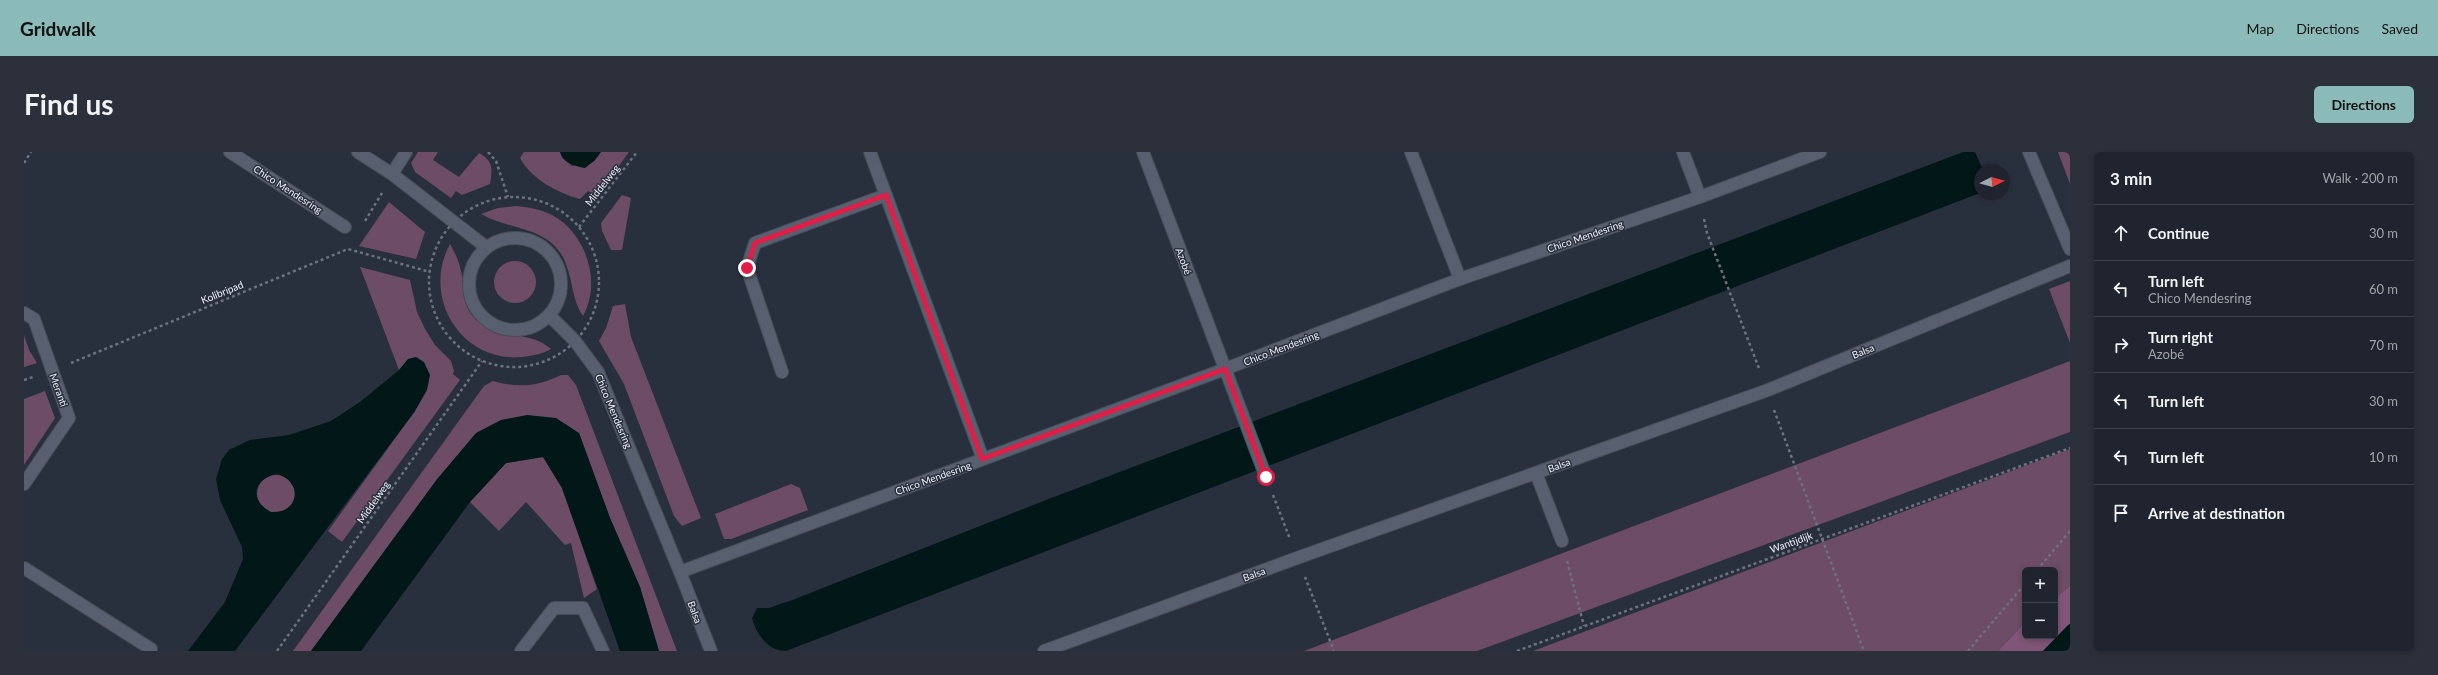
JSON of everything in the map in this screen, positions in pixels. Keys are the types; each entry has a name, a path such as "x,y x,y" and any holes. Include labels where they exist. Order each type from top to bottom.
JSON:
{"street":[{"name":"Chico Mendesring","path":"230,152 345,227"},
{"path":"358,152 392,174 486,247"},
{"path":"392,174 406,152"},
{"path":"870,152 982,459"},
{"name":"Azobé","path":"1143,152 1266,477"},
{"path":"1411,152 1460,279"},
{"path":"1683,152 1700,197"},
{"name":"Chico Mendesring","path":"549,315 575,341 598,372 610,396 680,572 1225,369 1460,279 1700,197 1820,152"},
{"path":"2028,152 2070,249"},
{"path":"782,372 747,268 755,243 886,195"},
{"path":"514,237 529,239 543,246 553,258 560,272 561,287 558,302 549,315 539,324 526,329 512,330 498,327 486,320 477,310 471,298 468,284 471,270 477,257 486,247 499,240 514,237"},
{"name":"Balsa","path":"1044,651 1768,390 2070,266"},
{"name":"Meranti","path":"24,313 34,319 69,418 24,484"},
{"path":"1536,473 1562,541"},
{"path":"24,568 151,649"},
{"name":"Balsa","path":"680,572 711,651"},
{"path":"521,651 554,608 583,608 603,651"}],"path":[{"path":"24,163 31,152"},
{"path":"488,152 496,161 508,198"},
{"name":"Middelweg","path":"579,227 637,152"},
{"path":"363,224 392,174"},
{"path":"508,198 528,198 547,204 564,214 579,227 590,244 597,264 599,285 596,306 587,325 575,341 560,354 541,363 521,367 501,366 482,361 452,340 441,325 433,308 429,290 430,272 434,253 442,236 454,222 476,206 488,201 508,198"},
{"path":"1707,233 1733,301"},
{"path":"352,243 348,249 430,272"},
{"name":"Kolibripad","path":"24,380 52,371 348,249"},
{"name":"Middelweg","path":"277,651 482,361"},
{"name":"Wantijdijk","path":"1517,651 2070,448"},
{"path":"1792,458 1864,651"},
{"path":"2040,567 2070,531"},
{"path":"1562,541 1584,626"},
{"path":"1968,651 2022,588"},
{"path":"1326,626 1334,651"}],"shaded area":[{"path":"418,152 438,152 433,160 459,177 479,153 487,159 491,166 492,174 490,184 462,195 456,191 451,198 415,172 411,163"},
{"path":"524,152 560,152 562,158 572,166 594,161 601,152 629,152 597,196 588,191 580,199 554,189 538,179 525,166 520,158"},
{"path":"560,152 601,152 594,161 585,168 570,163 564,159"},
{"path":"1963,152 1975,152 1980,164 1974,164 1974,195 786,651 773,648 768,645 756,629 752,618 757,608 769,608 795,599 1046,500"},
{"path":"2058,152 2070,152 2070,184"},
{"path":"622,195 631,198 622,250 611,250 602,231 601,223"},
{"path":"389,202 425,232 416,259 359,246"},
{"path":"516,206 543,211 552,215 564,223 582,246 591,274 589,303 583,316 577,304 566,264 560,252 551,243 530,231 481,214 498,208"},
{"path":"450,244 459,264 465,302 471,314 479,323 499,332 531,339 542,343 551,349 526,357 500,356 481,349 465,338 452,323 444,305 440,285 442,264"},
{"path":"511,261 519,261 527,264 533,270 536,282 533,294 527,300 519,303 511,303 503,300 497,294 494,286 494,278 497,270 503,264"},
{"path":"360,267 410,280 417,312 425,329 435,345 451,361 454,371 453,374 460,380 342,542 328,531 415,411 408,359 399,370"},
{"path":"2070,281 2070,343 2049,289"},
{"path":"625,304 631,337 701,518 682,526 674,516 624,384 599,341 606,328 613,306"},
{"path":"24,335 29,350 37,363 24,367"},
{"path":"416,357 424,362 430,375 427,390 415,411 235,651 188,651 225,602 243,559 242,547 220,500 216,479 222,459 229,450 250,440 289,435 331,421 360,402 399,370 408,359","holes":["277,474 286,478 294,490 295,497 288,508 271,512 259,502 257,496 259,485 269,476"]},
{"path":"2070,361 2070,432 1477,651 1304,651"},
{"path":"561,375 568,375 576,385 677,651 659,651 640,587 610,518 579,433 438,478 311,651 293,651 484,386 493,381 511,385 536,384"},
{"path":"45,391 55,418 24,465 24,399"},
{"path":"527,415 556,418 579,433 610,518 640,587 659,651 620,651 562,488 543,457 506,463 470,502 361,651 311,651 438,478 476,433 501,420"},
{"path":"2070,449 2070,586 2058,596 2058,567 2022,567 2022,625 1998,651 1533,651"},
{"path":"543,457 562,488 597,589 584,598 571,543 565,545 526,502 499,531 470,502 506,463"},
{"path":"272,475 280,475 290,480 294,487 294,501 290,508 280,513 272,513 262,508 260,505 257,498 257,490 262,480 265,478"},
{"path":"791,484 800,488 808,510 731,539 724,539 715,514"},
{"path":"2070,586 2070,624 2058,636 2058,603 2058,596"},
{"path":"2070,624 2070,651 2043,651 2055,639 2058,639 2058,635"},
{"path":"2022,625 2022,639 2055,639 2043,651 1998,651"}],"route":[{"path":"747,268 755,243 886,195 982,459 1225,369 1266,477"}]}
